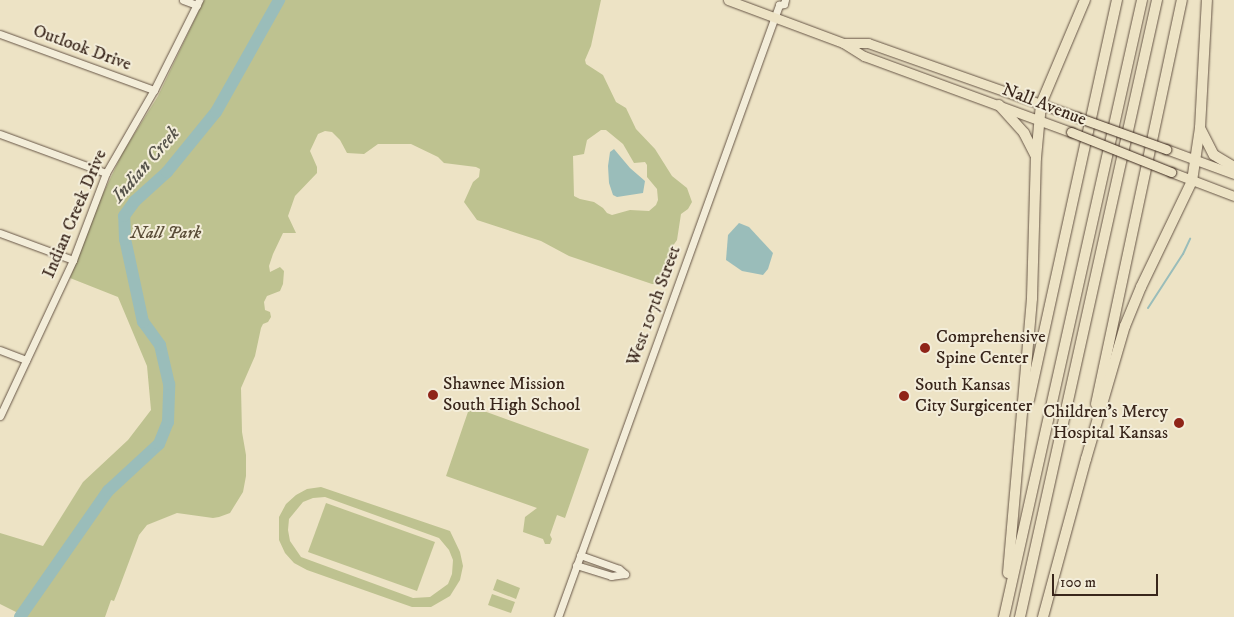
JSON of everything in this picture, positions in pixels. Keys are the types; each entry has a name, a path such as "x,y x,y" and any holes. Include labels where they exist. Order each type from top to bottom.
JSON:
{"highway":[{"path":"1004,616 1032,298 1036,158 1042,104 1085,0"},
{"path":"1020,450 1052,290 1117,0"},
{"path":"1004,616 1142,0"},
{"path":"1020,617 1158,0"},
{"path":"1086,459 1106,347 1182,0"},
{"path":"1043,617 1086,459 1126,326 1141,287 1192,181 1200,128 1206,0"},
{"path":"1000,105 1024,133 1036,158"},
{"path":"1200,128 1214,155 1234,167"}],"main road":[{"name":"Nall Avenue","path":"728,0 843,43 864,56 1040,120 1234,196"},
{"name":"Nall Avenue","path":"843,43 868,43 1234,174"}],"street":[{"path":"183,0 198,2"},
{"name":"Indian Creek Drive","path":"0,416 73,260 106,173 154,90 198,2"},
{"name":"West 107th Street","path":"558,617 780,2"},
{"name":"Outlook Drive","path":"0,34 154,90"},
{"path":"0,134 106,173"},
{"path":"0,233 73,260"},
{"path":"0,350 26,360"},
{"path":"576,565 611,576 625,574 619,569 580,555"}],"green space":[{"name":"Nall Park","path":"204,0 601,0 591,46 585,60 586,64 603,75 616,102 626,108 636,129 655,149 672,176 687,188 692,202 688,209 681,214 677,240 670,250 662,279 657,284 652,284 569,256 541,241 477,220 464,202 473,182 479,177 480,169 476,167 444,163 438,157 411,144 378,144 364,154 347,153 340,140 332,132 325,131 318,134 310,151 317,167 317,173 295,196 288,216 296,233 283,233 273,254 269,266 270,272 280,267 284,271 283,284 280,291 267,296 264,302 265,310 270,312 271,317 261,328 255,356 241,388 242,432 246,455 246,476 243,492 230,513 219,517 213,518 177,513 147,525 139,535 114,601 111,600 105,617 26,617 0,604 0,533 43,546 83,482 128,440 151,410 147,366 118,297 70,278 98,204 123,152 158,96","holes":["601,130 606,130 623,144 634,163 645,162 647,165 647,177 657,189 658,200 656,205 649,211 630,210 612,215 594,202 574,196 573,156 584,154 587,140"]},
{"path":"470,406 589,449 565,518 557,515 550,535 552,539 550,544 545,544 543,539 523,532 525,517 537,508 446,476"},
{"path":"321,487 450,531 460,552 463,566 460,580 450,596 431,607 412,607 307,570 294,563 285,553 279,540 279,517 286,504 296,495 307,489","holes":["325,497 439,538 449,550 453,560 452,574 448,584 430,597 413,598 301,557 290,541 288,530 289,519 303,502 313,498"]},
{"path":"326,503 435,542 417,591 308,552"},
{"path":"497,579 520,588 516,599 493,590"},
{"path":"492,594 515,602 511,613 488,605"}],"water":[{"path":"614,149 630,168 645,181 643,193 617,197 613,195 609,183 608,166 610,152"},
{"path":"739,223 749,227 773,253 768,269 763,275 742,271 726,260 728,235"}],"waterway":[{"name":"Indian Creek","path":"20,617 108,491 159,444 168,422 169,384 160,345 143,322 125,239 124,216 135,201 167,172 216,112 279,0"},
{"path":"1148,308 1183,254 1190,239"}],"place":[{"name":"Comprehensive Spine Center","path":"925,348"},
{"name":"Shawnee Mission South High School","path":"433,395"},
{"name":"South Kansas City Surgicenter","path":"904,396"},
{"name":"Children's Mercy Hospital Kansas","path":"1179,423"}]}
